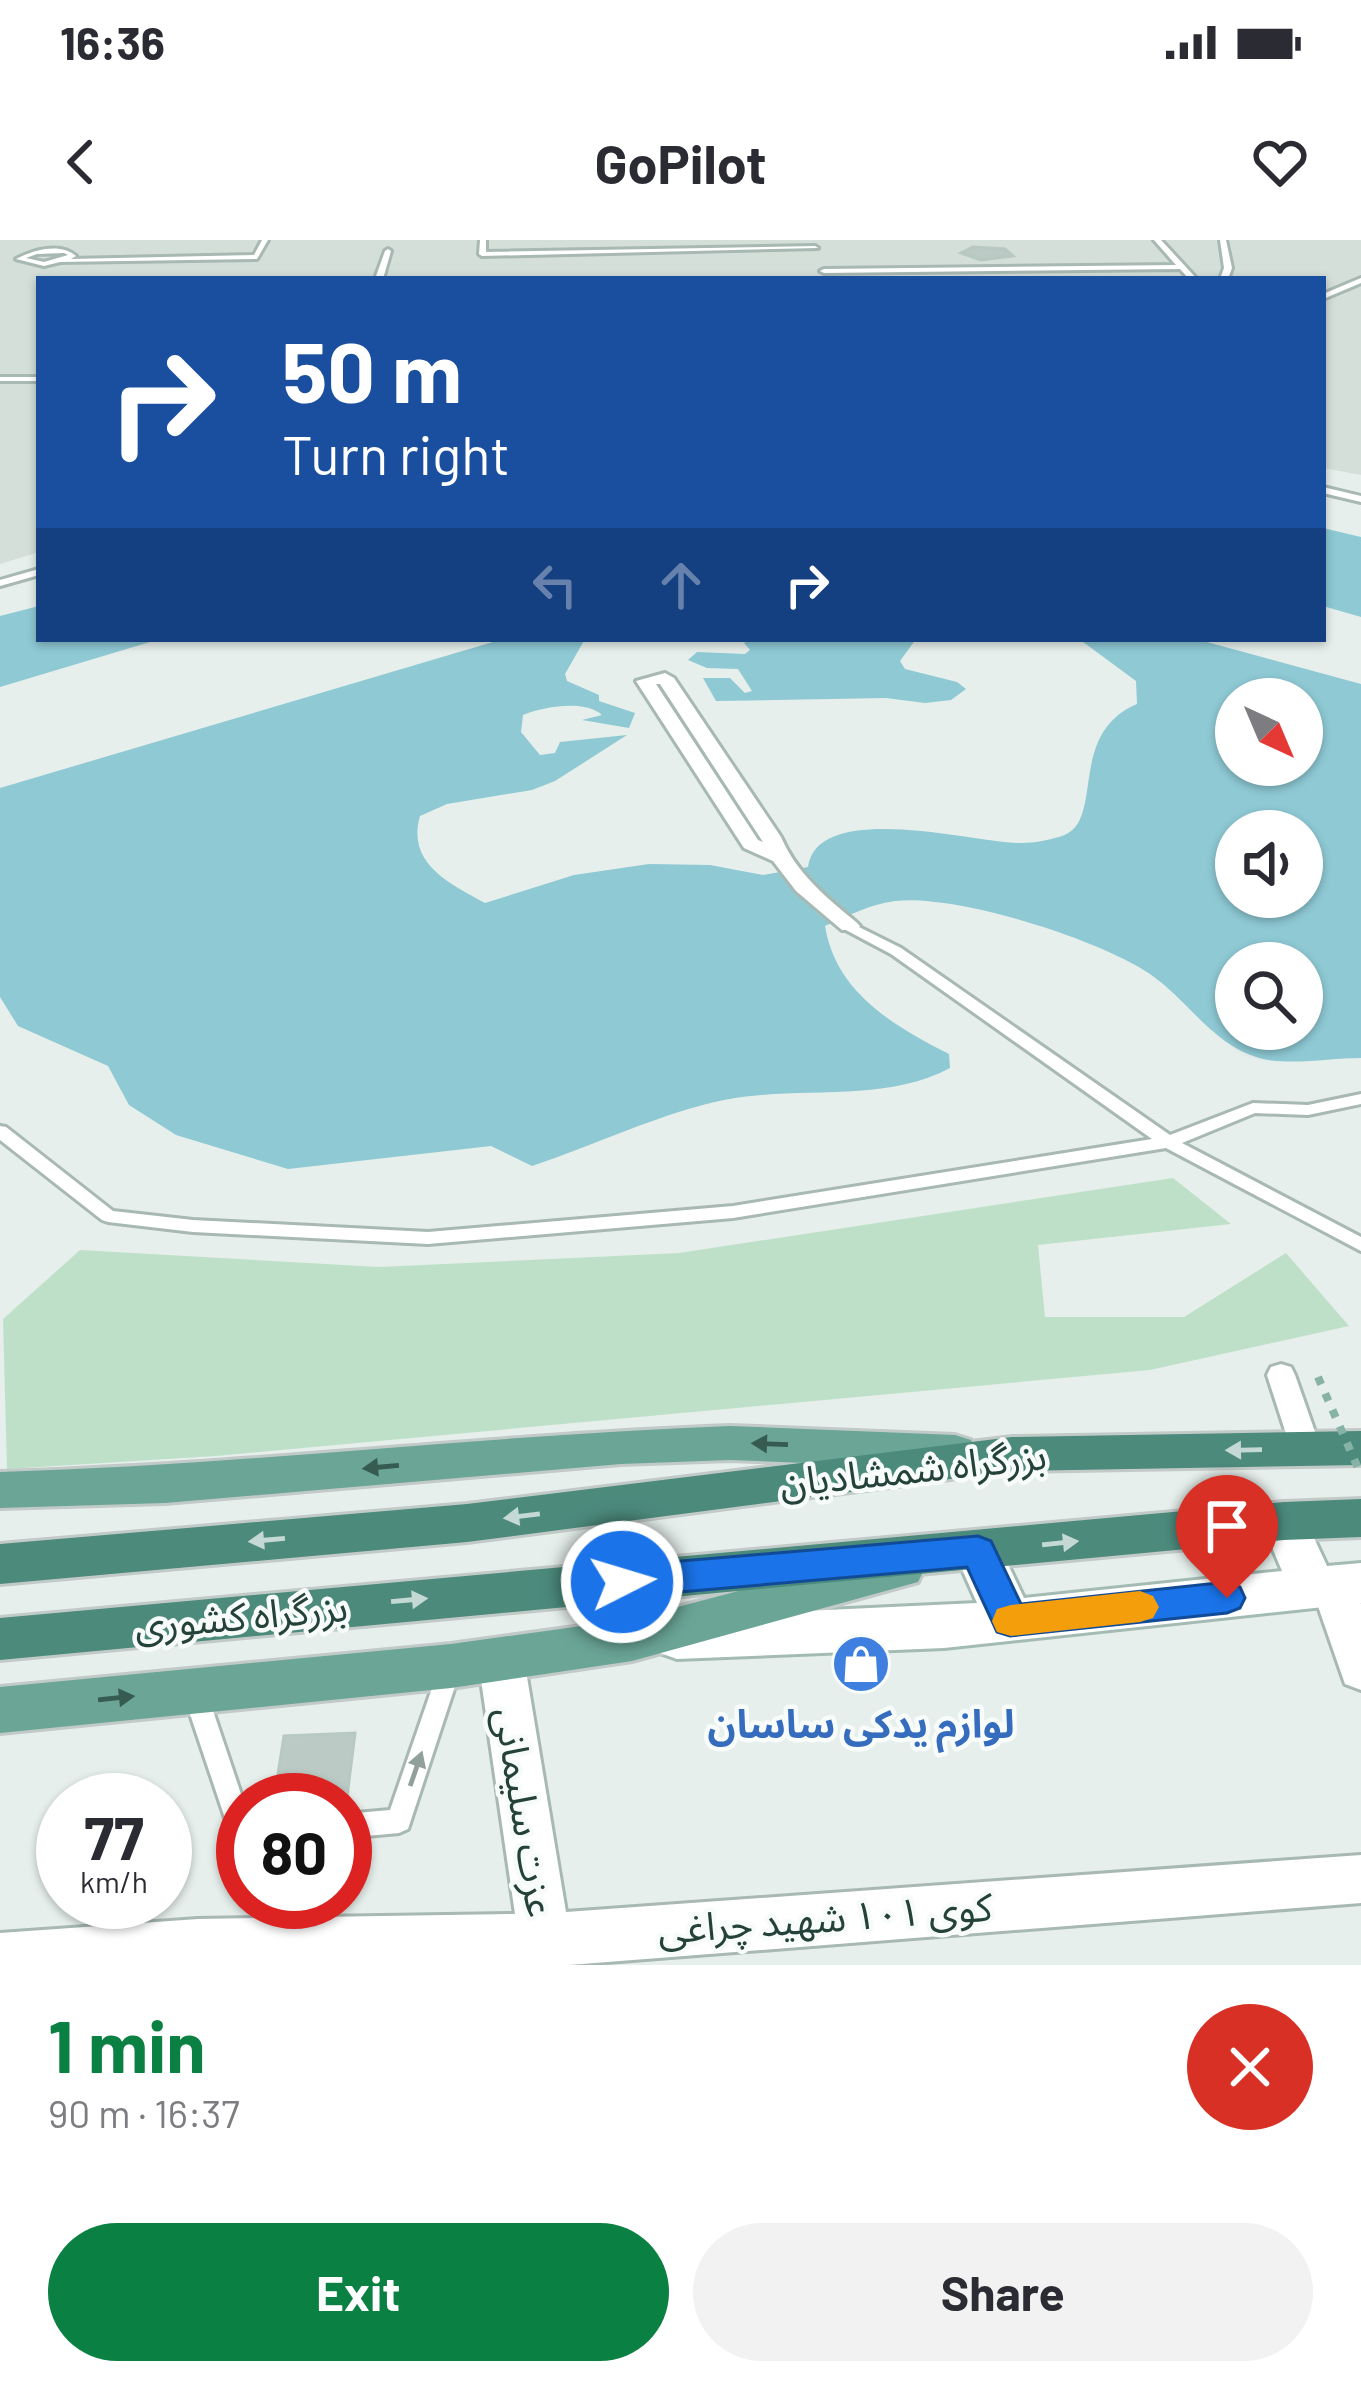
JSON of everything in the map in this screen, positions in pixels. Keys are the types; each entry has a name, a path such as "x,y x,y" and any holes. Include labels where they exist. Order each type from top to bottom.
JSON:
{"highway":[{"name":"بزرگراه شمشادیان","path":"0,1564 467,1522 1012,1454 1361,1448"},
{"path":"962,1553 1284,1521 1361,1518"},
{"name":"بزرگراه کشوری","path":"0,1639 962,1553"}],"main road":[{"path":"0,1490 165,1485 621,1447 730,1443 1012,1454"},
{"path":"1284,1521 1332,1578"},
{"path":"632,1640 962,1553 1010,1621"},
{"path":"0,1710 451,1666 632,1640 1010,1621 1332,1578"}],"street":[{"path":"778,856 751,844 645,681 665,678 771,837 778,856 805,891 849,926"},
{"path":"1281,1375 1306,1449"},
{"path":"1332,1578 1361,1670"},
{"name":"عزت سلیمانی","path":"501,1659 544,1952"},
{"name":"کوی ۱۰۱ شهید چراغی","path":"0,1959 544,1952 1361,1879"}],"lane":[{"path":"43,251 46,240"},
{"path":"23,257 63,261 256,257 266,240"},
{"path":"483,240 482,254 813,244 825,275 1184,267"},
{"path":"1157,240 1191,276"},
{"path":"1223,240 1225,276"},
{"path":"1,262 43,251 260,250"},
{"path":"381,276 388,250"},
{"path":"63,261 73,254"},
{"path":"1326,295 1361,280"},
{"path":"0,379 36,379"},
{"path":"1326,491 1361,499"},
{"path":"0,583 36,573"},
{"path":"849,926 896,951 1168,1142 1361,1245"},
{"path":"0,1131 108,1216 193,1226 428,1238 733,1212 1168,1142 1252,1108 1308,1110 1361,1099"},
{"path":"372,1824 399,1821 451,1666"},
{"path":"194,1690 222,1773"}],"path":[{"path":"1318,1377 1361,1475"}],"shaded area":[{"path":"0,240 1361,240 1361,475 1326,469 1326,276 36,276 36,553 0,564"}],"green space":[{"path":"1173,1178 1231,1224 1038,1245 1045,1317 1184,1317 1286,1253 1349,1326 1150,1370 216,1456 7,1469 3,1319 80,1250 379,1267 679,1253"}],"water":[{"path":"1326,529 1361,537 1361,617 1326,607"},
{"path":"36,607 36,642 150,642 0,687 0,616"},
{"path":"493,642 583,642 565,674 567,681 599,695 599,701 635,713 629,728 582,720 602,715 586,707 565,706 523,715 521,732 540,755 555,753 560,742 627,735 555,781 532,790 447,804 420,816 417,833 425,860 446,880 485,903 574,875 649,864 710,865 763,875 808,867 818,846 840,834 869,829 1022,843 1059,837 1082,816 1101,736 1115,718 1137,704 1136,681 1083,642 1207,642 1361,684 1361,1058 1296,1062 1259,1058 1240,1050 1323,1050 1323,942 1215,942 1215,1033 1150,974 1097,947 989,912 922,901 895,901 825,926 831,950 855,989 888,1019 949,1054 950,1068 897,1086 752,1096 701,1105 532,1166 491,1146 288,1169 176,1135 129,1105 108,1066 18,1026 0,997 0,788"},
{"path":"914,642 900,661 905,669 957,682 966,689 951,700 925,703 886,698 716,701 703,678 730,678 745,693 752,691 738,669 707,668 688,660 697,652 745,654 750,650 744,643"}],"building":[{"path":"973,247 1005,249 1013,256 981,260 961,253"},
{"path":"355,1733 350,1773 278,1773 284,1736"}],"slow traffic":[{"path":"1011,1621 1140,1607"}],"place":[{"name":"لوازم یدکی ساسان","path":"861,1664"}],"route":[{"path":"622,1582 978,1551 1010,1621 1227,1598"}]}
